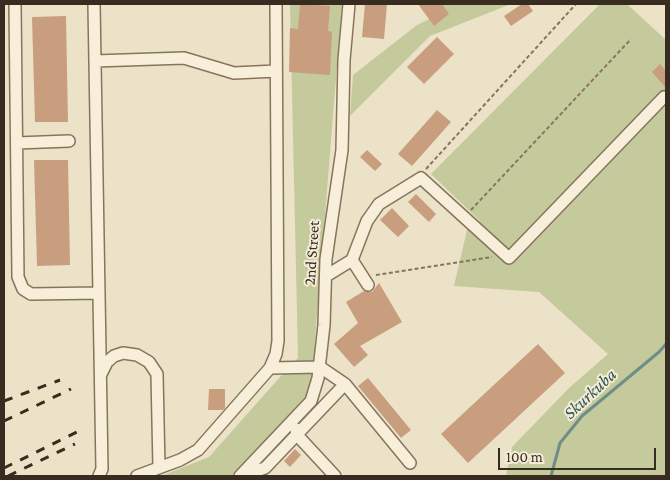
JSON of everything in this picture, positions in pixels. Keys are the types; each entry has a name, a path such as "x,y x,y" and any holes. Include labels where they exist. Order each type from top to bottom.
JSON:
{"street":[{"path":"15,4 18,276 23,289 31,294 99,293"},
{"path":"94,4 102,469 98,476"},
{"path":"137,476 198,450 270,368 276,354 278,341 276,4"},
{"name":"2nd Street","path":"241,476 295,420 315,393 320,368 332,212 342,150 344,60 349,4"},
{"path":"95,61 184,58 234,73 276,71"},
{"path":"326,276 352,260 368,221 379,204 420,178 509,258 664,97 666,98"},
{"path":"16,143 69,140"},
{"path":"352,260 366,281"},
{"path":"100,375 107,362 114,356 123,353 137,355 149,362 157,374 159,468"},
{"path":"270,368 320,368 345,384 410,463"},
{"path":"241,476 265,468 345,384"},
{"path":"295,420 297,435 335,476"}],"path":[{"path":"420,178 428,165 576,4"},
{"path":"464,217 631,38"},
{"path":"366,281 506,255"}],"green space":[{"path":"290,4 342,4 313,364 292,364 298,358"},
{"path":"440,4 511,4 430,36 350,116 353,75 417,25 444,12"},
{"path":"600,4 627,4 666,40 666,476 506,476 512,447 569,388 608,354 539,292 454,286 467,230 480,221 431,174"},
{"path":"320,367 315,393 240,476 161,476 209,457 288,368"}],"building":[{"path":"300,4 330,6 328,31 332,32 330,75 289,72 290,28 298,29"},
{"path":"365,4 387,4 384,39 362,37"},
{"path":"418,4 442,4 449,14 434,26"},
{"path":"522,4 528,4 533,11 511,26 504,16"},
{"path":"66,16 68,122 35,122 32,17"},
{"path":"437,37 454,54 424,84 407,67"},
{"path":"660,64 666,71 666,88 652,72"},
{"path":"437,110 451,122 412,166 398,154"},
{"path":"367,150 382,164 375,171 360,157"},
{"path":"34,160 68,160 70,265 37,266"},
{"path":"416,194 436,214 429,222 408,202"},
{"path":"392,208 409,226 398,237 380,220"},
{"path":"379,283 402,322 360,346 368,355 354,367 334,344 358,323 346,302 364,291 372,292"},
{"path":"538,344 565,373 468,463 441,434"},
{"path":"368,378 411,430 401,438 358,386"},
{"path":"209,389 225,389 225,408 223,410 208,410"},
{"path":"295,449 301,455 290,467 284,461"}],"waterway":[{"name":"Skurkuba","path":"551,476 560,443 582,416 659,352 666,344"}],"railway":[{"path":"4,401 60,380"},
{"path":"4,421 71,389"},
{"path":"4,468 77,432"},
{"path":"8,476 75,444"}]}
